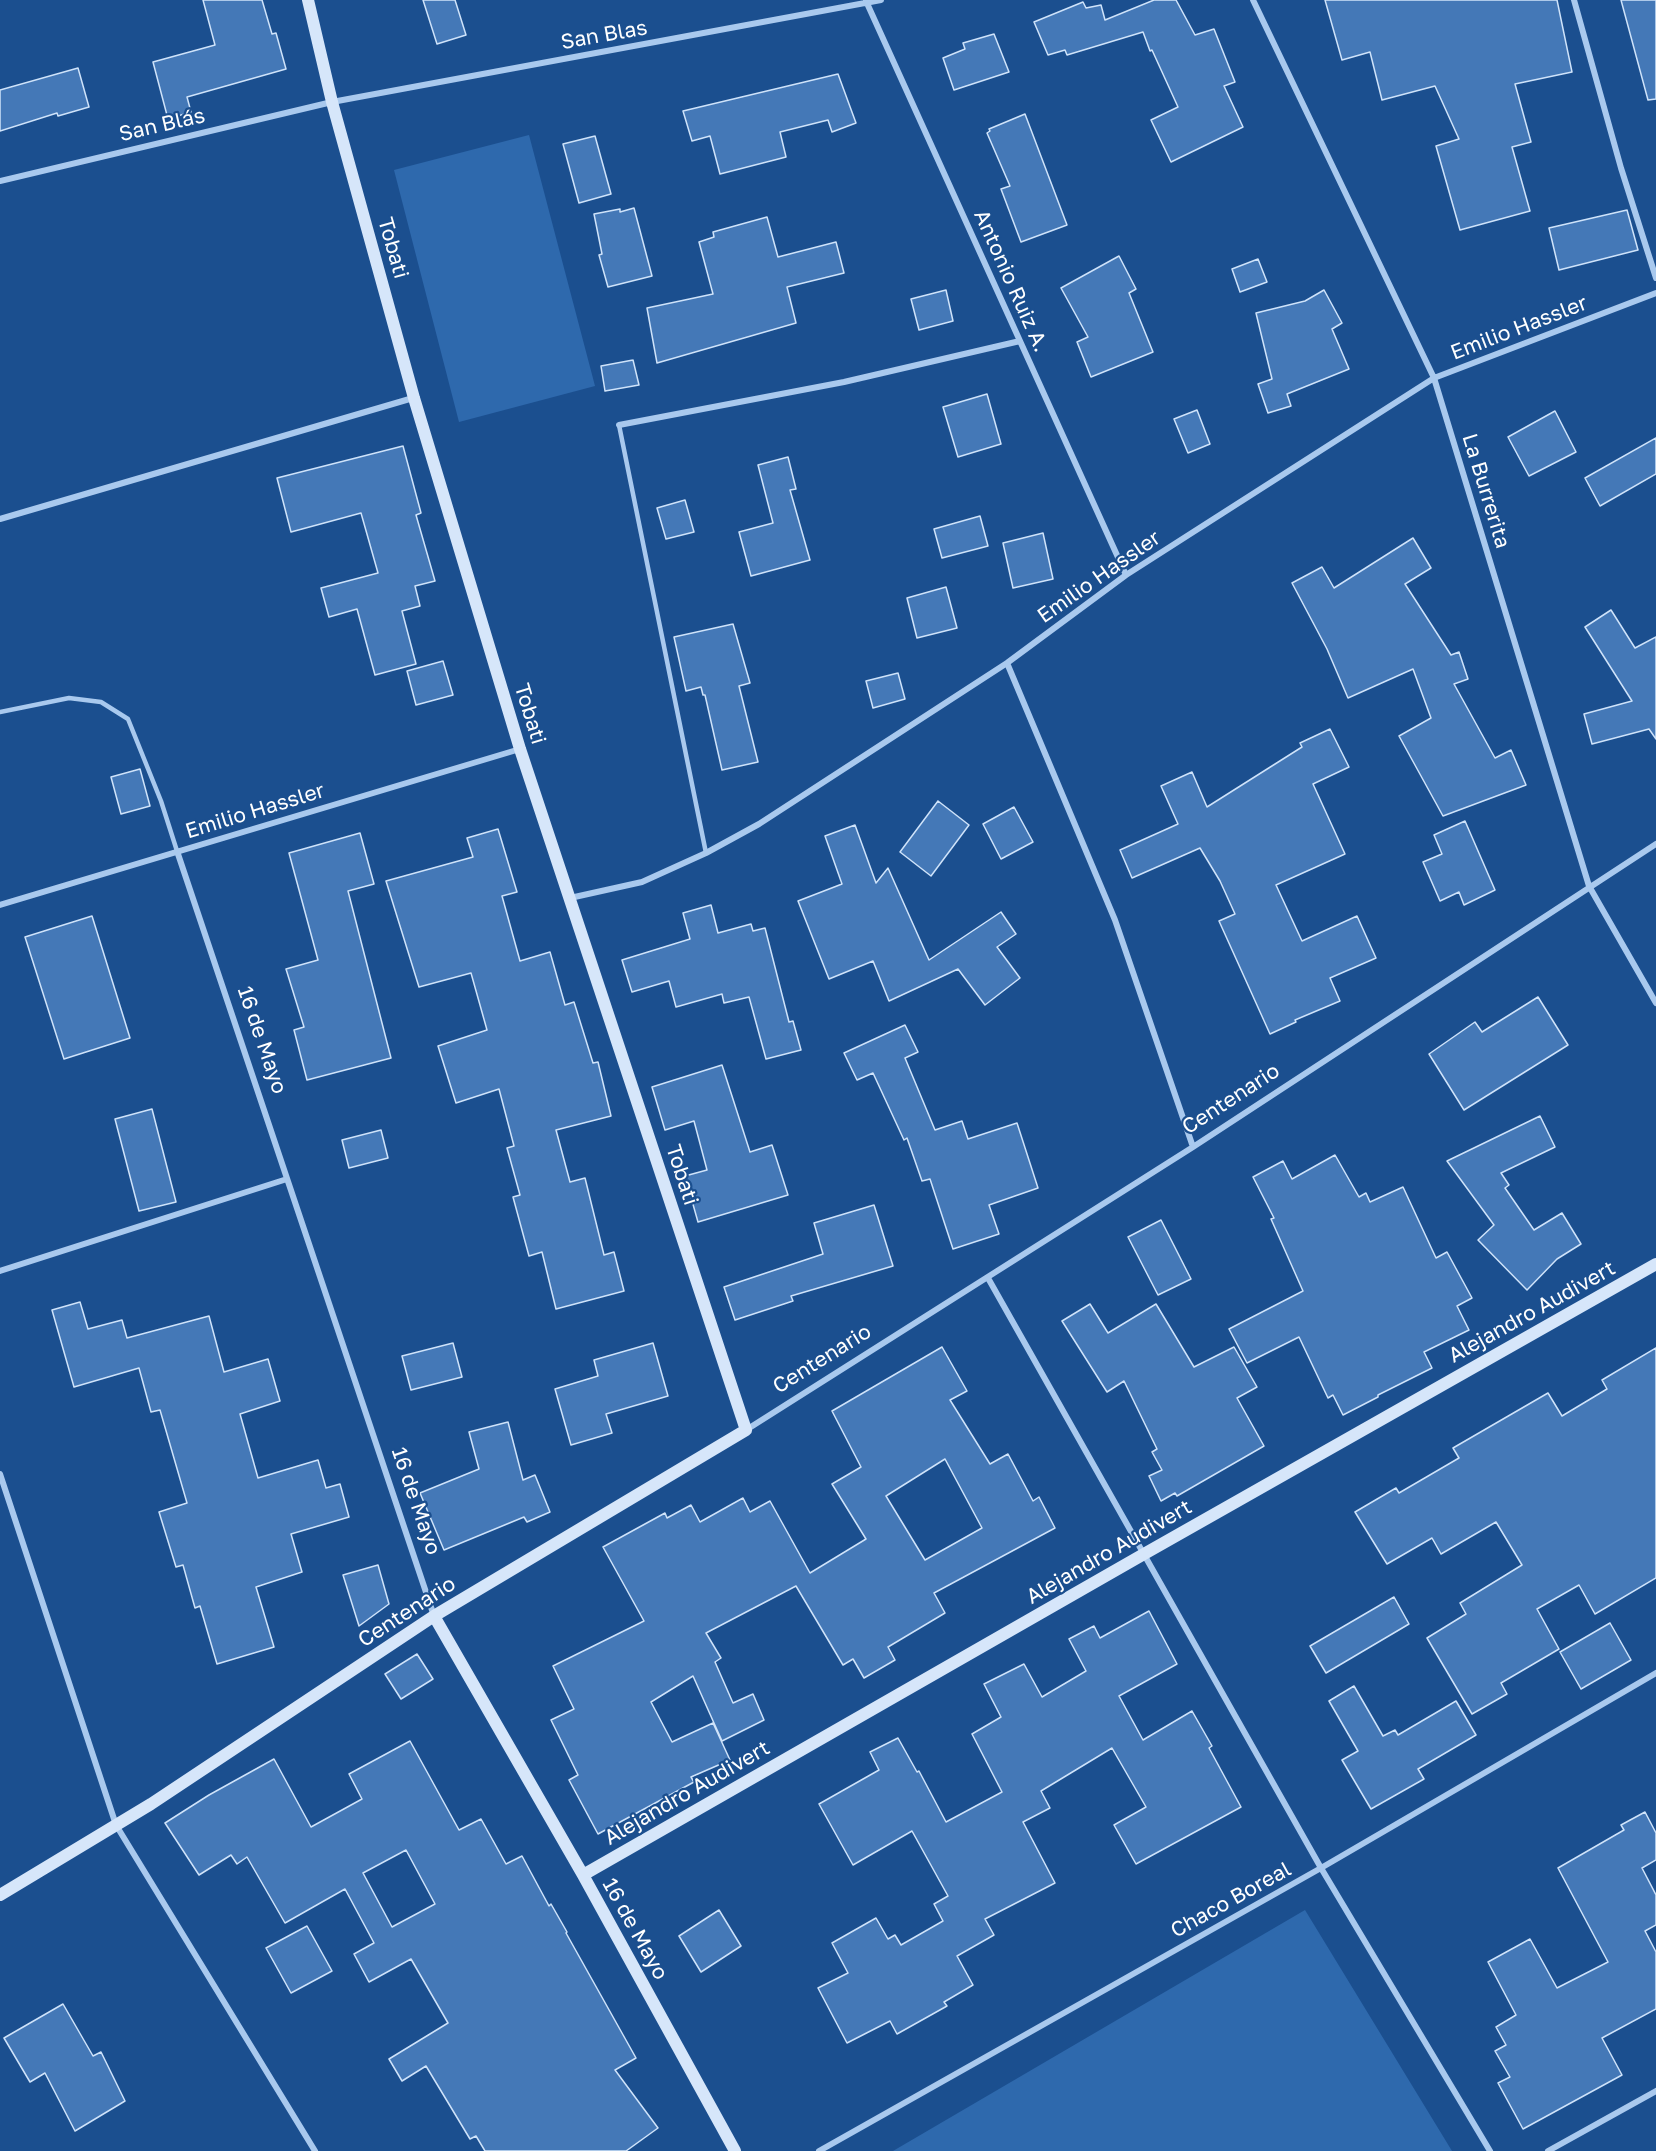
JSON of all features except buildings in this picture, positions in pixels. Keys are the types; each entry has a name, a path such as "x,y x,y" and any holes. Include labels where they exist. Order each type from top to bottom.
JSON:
{"street":[{"name":"Tobati","path":"308,0 332,102 414,398 520,749 746,1430"},
{"name":"San Blas","path":"332,102 881,0"},
{"name":"La Burrerita","path":"1253,0 1434,378 1589,886 1656,1003"},
{"path":"1574,0 1615,148 1656,278"},
{"name":"Antonio Ruiz A.","path":"867,2 1126,575"},
{"name":"San Blás","path":"0,181 332,102"},
{"name":"Emilio Hassler","path":"569,898 642,882 706,854 759,824 1007,663 1126,575 1434,378 1656,293"},
{"path":"619,424 844,382 1020,341"},
{"path":"0,519 414,398"},
{"path":"1007,663 1115,920 1193,1147"},
{"name":"Emilio Hassler","path":"0,905 520,749"},
{"name":"Centenario","path":"0,1895 116,1825 434,1616 746,1430 988,1278 1193,1147 1656,844"},
{"name":"16 de Mayo","path":"177,851 434,1616 583,1875 735,2151"},
{"path":"0,1271 287,1179"},
{"name":"Alejandro Audivert","path":"583,1875 1143,1554 1656,1264"},
{"path":"988,1278 1321,1868 1490,2151"},
{"path":"0,1474 116,1825 315,2151"},
{"name":"Chaco Boreal","path":"819,2151 1321,1868 1656,1673"},
{"path":"1548,2151 1656,2091"}],"lane":[{"path":"619,424 706,854"},
{"path":"0,712 69,698 101,702 128,718 161,801 177,851"}],"shaded area":[{"path":"529,135 595,386 459,422 394,170"},
{"path":"1305,1910 1452,2151 893,2151"}]}
